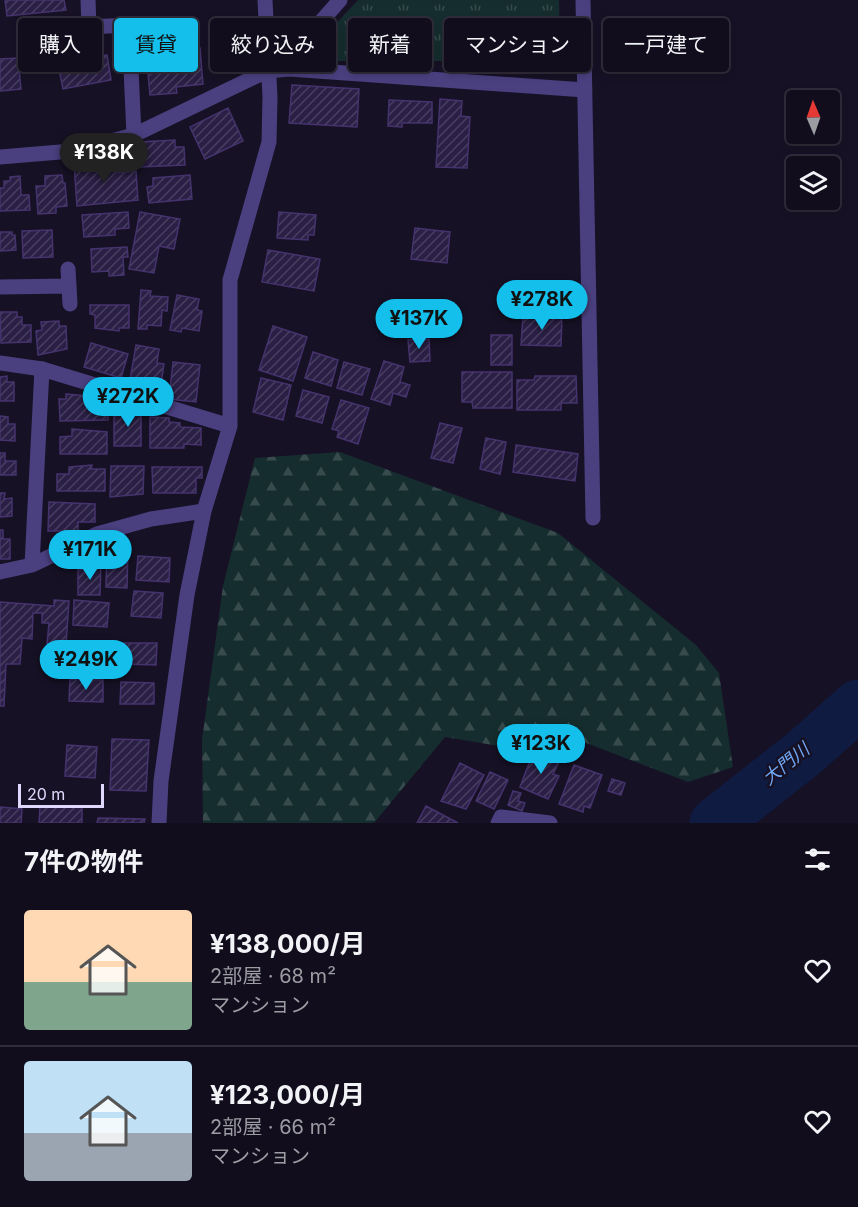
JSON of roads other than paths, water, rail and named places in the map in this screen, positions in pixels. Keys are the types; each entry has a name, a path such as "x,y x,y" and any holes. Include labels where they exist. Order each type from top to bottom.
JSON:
{"street":[{"path":"88,0 89,27 129,25 134,135"},
{"path":"265,0 266,18"},
{"path":"324,18 340,0"},
{"path":"583,0 593,518"},
{"path":"0,157 72,151 134,135 265,72"},
{"path":"159,823 161,781 187,595 204,511 230,426 230,280 268,142 270,97 267,72"},
{"path":"331,72 585,90"},
{"path":"68,269 70,304"},
{"path":"0,287 69,286"},
{"path":"0,363 42,369 230,426"},
{"path":"33,566 42,369"},
{"path":"0,573 33,566 97,534 151,519 204,511"},
{"path":"498,823 501,817 550,823"}],"waterway":[{"name":"大門川","path":"715,823 804,753 858,705"}]}
